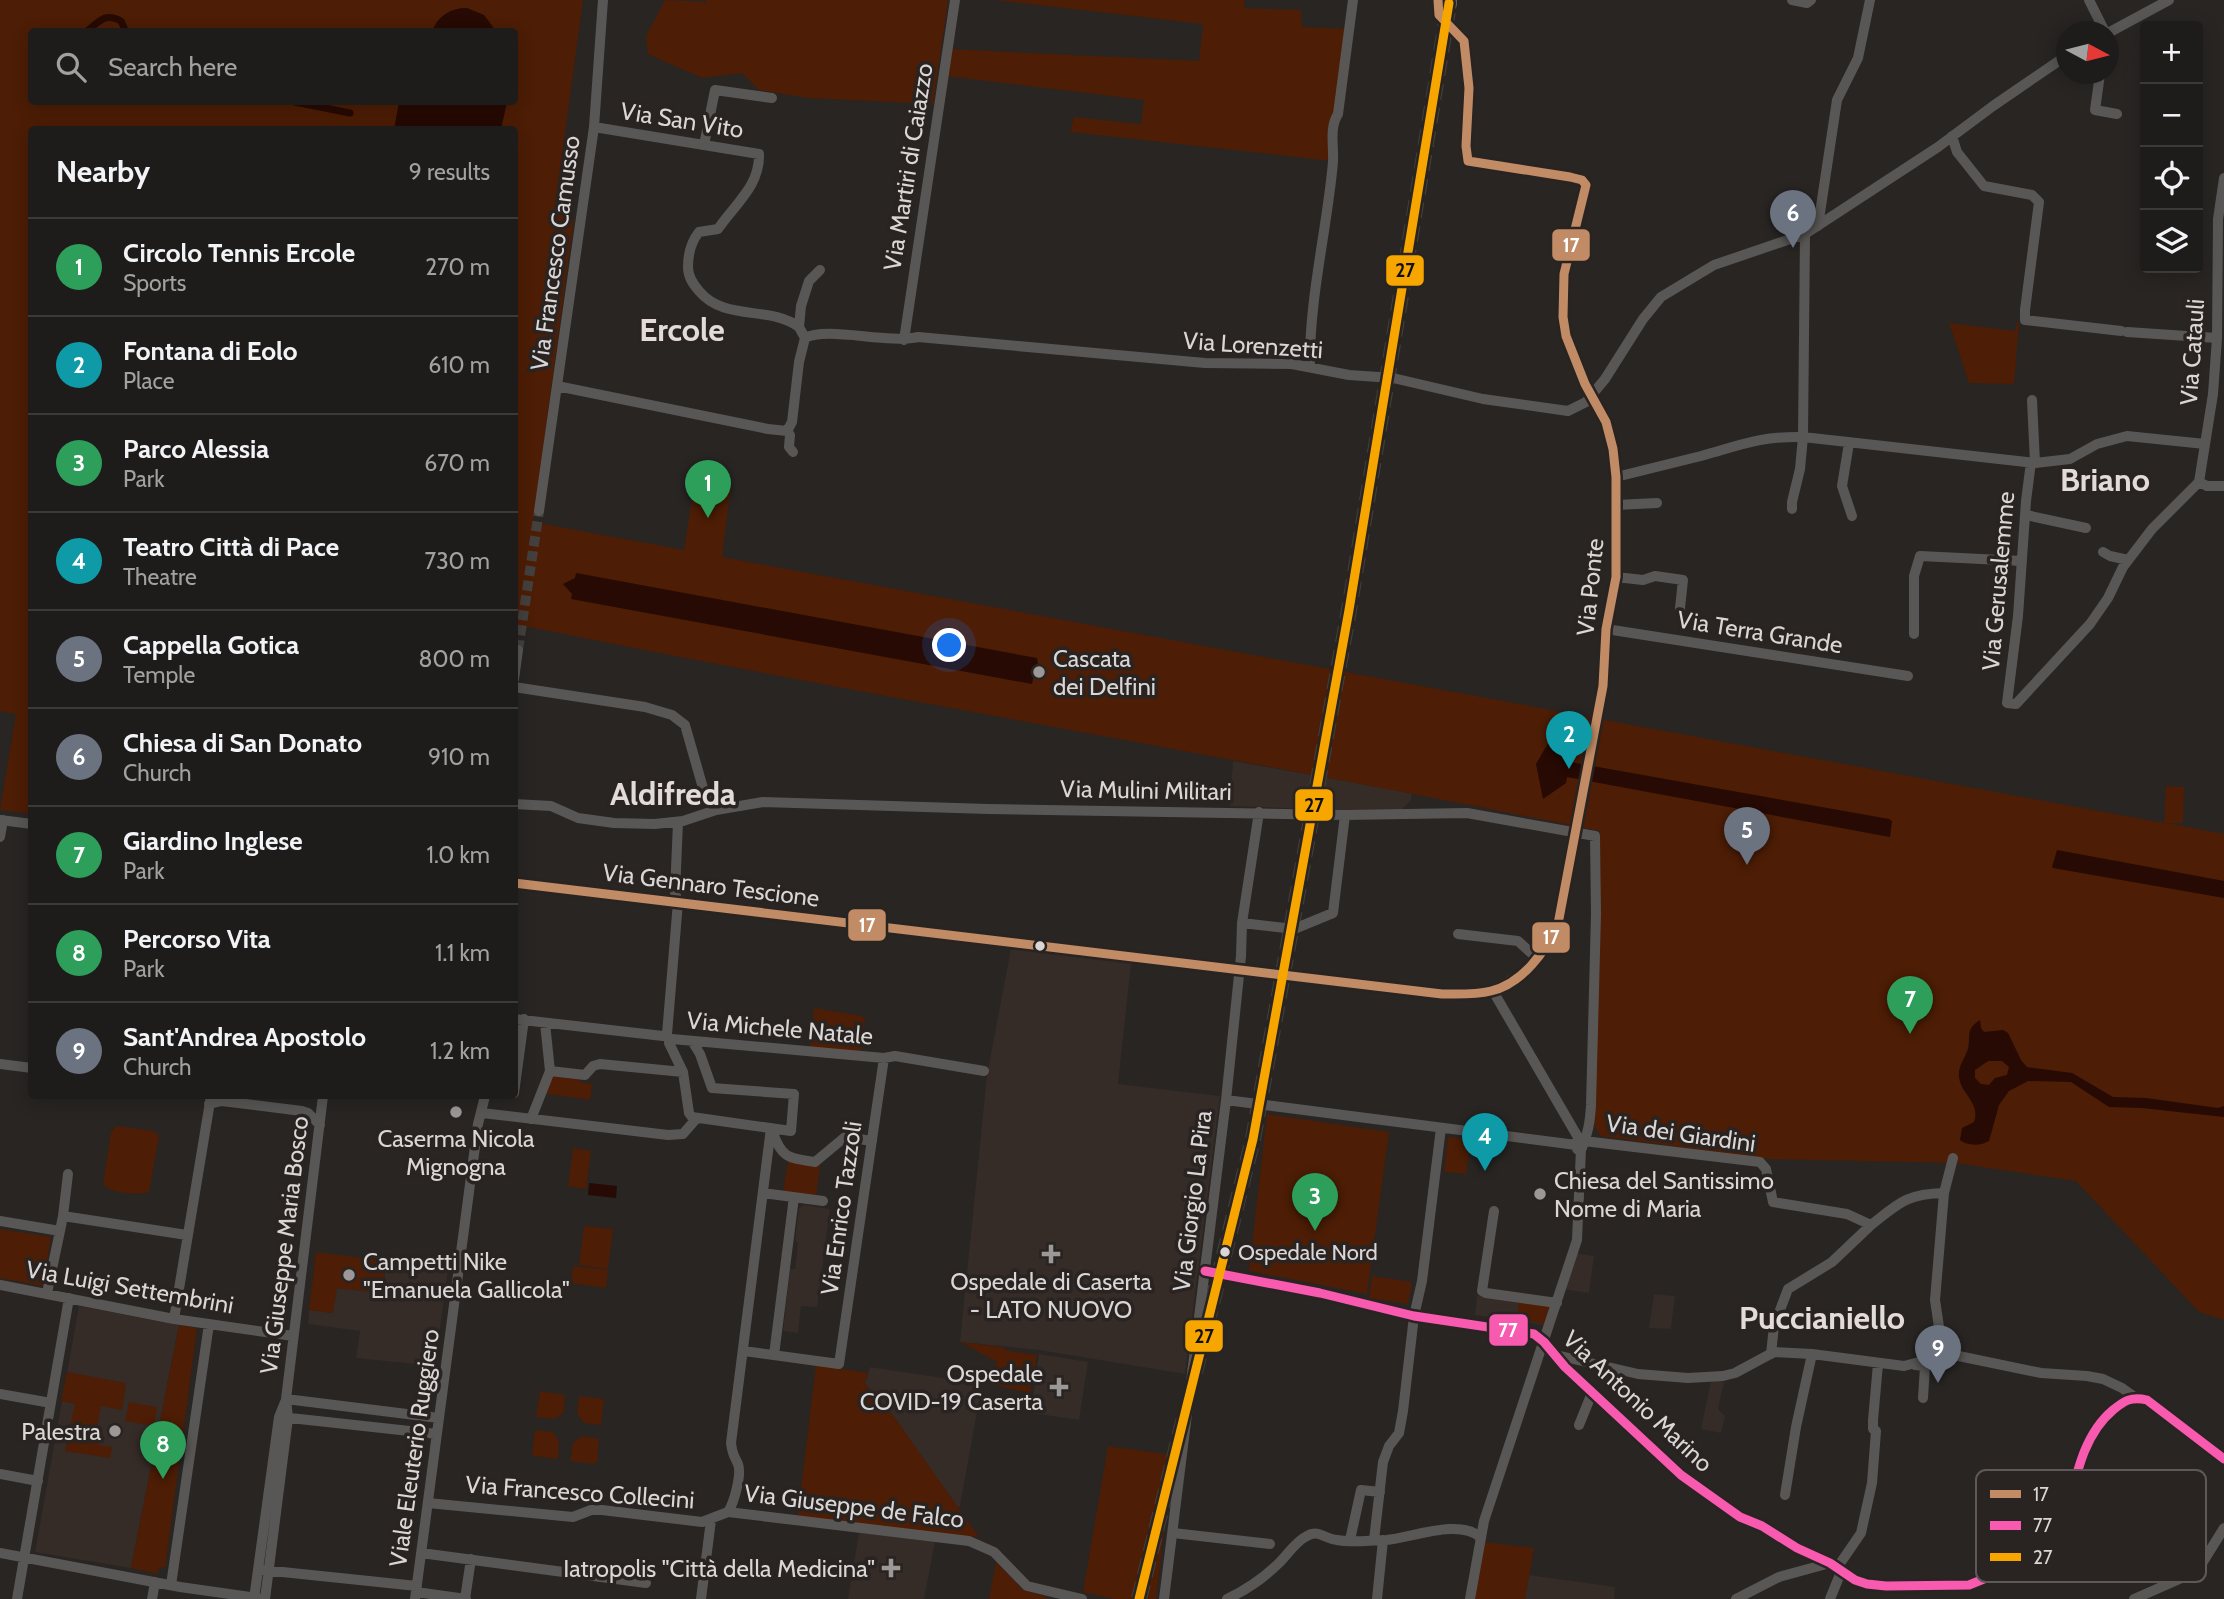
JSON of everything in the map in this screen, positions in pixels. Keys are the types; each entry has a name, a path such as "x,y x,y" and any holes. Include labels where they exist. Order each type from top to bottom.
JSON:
{"street":[{"name":"Via Francesco Camusso","path":"539,511 594,127 603,0"},
{"name":"Via Martiri di Caiazzo","path":"904,340 955,0"},
{"path":"1310,367 1313,314 1333,161 1334,121 1338,114 1353,0"},
{"path":"1792,0 1807,3 1811,0"},
{"path":"1818,226 1837,100 1860,51 1870,0"},
{"path":"2089,0 2101,21"},
{"path":"2119,26 2169,0"},
{"name":"Via Ponte","path":"1445,1 1439,15 1464,41 1469,88 1466,146 1468,161 1570,177 1582,180 1586,186 1564,274 1563,317 1566,336 1606,422 1616,477 1616,577 1606,629 1604,686 1592,746"},
{"path":"1591,394 1605,379 1643,319 1661,297 1714,265 1805,234 1938,147 2056,64"},
{"path":"2099,84 2095,110 2117,114"},
{"path":"704,145 715,90 772,98"},
{"name":"Via San Vito","path":"594,127 759,154 759,166 753,185 718,229 699,232 693,239 688,258 688,273 705,298 716,305 735,311 782,318 799,327"},
{"path":"1952,136 1956,152 1984,186 2032,195 2039,202 2025,320 2124,332 2217,338"},
{"path":"1938,147 1956,152"},
{"name":"Via Catauli","path":"2199,482 2213,394 2217,338 2218,219 2224,178"},
{"path":"1792,509 1803,437 1805,234"},
{"path":"787,430 792,422 799,362 805,338 799,327 806,288 820,270"},
{"name":"Via Lorenzetti","path":"805,338 820,334 904,340 918,337 1205,363 1292,364 1349,374 1393,377 1483,399 1560,411 1577,408 1586,402 1591,394"},
{"path":"557,386 768,429 787,430"},
{"name":"Via Gerusalemme","path":"2032,400 2033,462 2007,704 2016,704 2022,699 2090,624 2108,598 2128,559"},
{"path":"787,430 790,435 789,447 793,452"},
{"path":"1616,477 1772,436 2033,462 2070,459 2097,444 2127,436 2205,444"},
{"path":"1849,443 1842,486 1852,516"},
{"path":"2103,552 2128,559 2152,529 2199,482 2207,486 2224,485"},
{"path":"1616,505 1657,503"},
{"path":"2026,515 2086,527"},
{"path":"1914,634 1914,576 1920,556 2022,561"},
{"path":"1616,577 1643,580 1655,576 1683,580 1680,608"},
{"name":"Via Terra Grande","path":"1606,629 1908,676"},
{"path":"518,688 645,708 672,715 685,724 703,788 716,810"},
{"name":"Via Gennaro Tescione","path":"518,884 1442,994 1493,991 1529,969 1547,947 1558,924 1583,794"},
{"name":"Via Mulini Militari","path":"518,804 551,806 578,818 614,823 655,824 678,822 716,810 763,802 1345,815 1466,813 1595,836 1593,1056 1589,1132 1580,1144"},
{"name":"Via Giorgio La Pira","path":"1164,1599 1226,1100 1242,923 1259,812"},
{"path":"1242,923 1294,929 1333,913 1345,815"},
{"path":"0,837 1,820 28,823"},
{"path":"678,822 675,893 678,902 668,1038 683,1072 689,1113 696,1119 791,1131 794,1094 712,1088 700,1054 692,1041"},
{"path":"1458,934 1518,941 1538,958"},
{"path":"1470,1599 1480,1537 1577,1240 1580,1144 1493,991"},
{"name":"Via Michele Natale","path":"519,1019 692,1041 884,1058 895,1056 984,1071"},
{"path":"531,1118 550,1071 545,1023"},
{"name":"Via Enrico Tazzoli","path":"774,1355 839,1364 884,1058"},
{"path":"0,1064 28,1068"},
{"path":"550,1071 585,1075 593,1066 600,1064 683,1072"},
{"path":"172,1319 210,1099 302,1111 308,1113 320,1125"},
{"path":"252,1099 309,1106 318,1099"},
{"name":"Via Giuseppe Maria Bosco","path":"257,1599 286,1399 322,1099"},
{"name":"Viale Eleuterio Ruggiero","path":"416,1593 478,1124 484,1099"},
{"path":"510,1116 513,1099"},
{"path":"1226,1100 1580,1144"},
{"path":"482,1113 668,1135 683,1133 696,1119"},
{"path":"771,1128 778,1147 788,1158 815,1162 845,1137 872,1141"},
{"path":"728,1512 734,1502 739,1465 734,1460 731,1443 771,1128"},
{"path":"1377,1599 1383,1462 1399,1433 1401,1422 1441,1128"},
{"name":"Via dei Giardini","path":"1580,1144 1760,1162 1766,1169 1773,1202 1847,1214 1871,1225"},
{"path":"1950,1354 1939,1327 1935,1300 1944,1193 1953,1158"},
{"path":"47,1293 63,1216 68,1174"},
{"path":"763,1193 823,1201"},
{"path":"1772,1354 1774,1326 1788,1289 1832,1262 1871,1225 1906,1198 1926,1193 1944,1193"},
{"path":"744,1351 774,1355 794,1197"},
{"path":"1494,1211 1482,1291 1557,1303"},
{"path":"63,1216 185,1234"},
{"path":"0,1221 60,1231"},
{"path":"1205,1271 1320,1293 1414,1315 1525,1331 1544,1342"},
{"name":"Via Luigi Settembrini","path":"0,1285 172,1319 293,1336"},
{"path":"17,1599 69,1298"},
{"path":"171,1585 209,1324"},
{"name":"Via Antonio Marino","path":"1544,1342 1592,1393 1681,1475 1740,1517 1762,1526 1797,1548 1867,1584 1963,1586 1976,1581"},
{"path":"1553,1354 1638,1374 1688,1378 1735,1373 1772,1354 1812,1354 1878,1364 1925,1366 1923,1398"},
{"path":"1786,1495 1796,1427 1812,1354"},
{"path":"1912,1365 1950,1354 2041,1373 2095,1377 2122,1388 2136,1398 2147,1400 2224,1458"},
{"path":"1830,1599 1836,1568 1861,1533 1872,1483 1876,1431 1873,1429 1873,1420 1878,1364"},
{"path":"1579,1425 1592,1393"},
{"path":"0,1394 51,1403"},
{"name":"Via Antonio Marino","path":"2078,1470 2099,1423 2127,1399 2136,1398"},
{"path":"286,1399 439,1418"},
{"path":"283,1418 437,1434"},
{"path":"0,1474 38,1481"},
{"path":"1350,1540 1361,1490 1380,1492"},
{"name":"Via Francesco Collecini","path":"428,1503 573,1517 591,1510 702,1522 728,1512"},
{"name":"Via Giuseppe de Falco","path":"728,1512 976,1542 994,1552 1027,1586 1082,1599"},
{"path":"701,1599 710,1520"},
{"path":"2206,1557 2224,1528"},
{"path":"1227,1599 1277,1564 1304,1537 1318,1532 1340,1541 1444,1529 1474,1532 1480,1537"},
{"path":"1173,1533 1270,1544"},
{"path":"0,1553 257,1599"},
{"path":"421,1553 646,1583"},
{"path":"263,1570 466,1599 471,1559"},
{"path":"1736,1599 1779,1577 1836,1568"},
{"path":"152,1599 155,1582"},
{"path":"2134,1599 2173,1582"}],"shaded area":[{"path":"0,0 583,0 555,207 574,219 533,522 684,550 695,481 731,486 722,557 2164,823 2166,786 2184,787 2183,823 2167,823 2224,834 2224,1320 2199,1312 2076,1181 1956,1163 1769,1159 1600,1136 1593,1122 1600,831 519,625 518,632 518,126 28,126 28,814 0,810 16,714 0,711"},
{"path":"665,0 948,0 933,104 808,98 759,90 742,73 702,78 648,54 646,36"},
{"path":"994,0 1245,0 1244,8 1301,10 1302,27 1348,29 1332,161 1070,132 1074,117 1141,124 1144,100 946,76 949,49 1199,61 1203,24"},
{"path":"467,8 484,15 494,28 434,28 445,14 455,9"},
{"path":"398,105 506,105 502,126 395,126"},
{"path":"2017,321 2014,384 1969,383 1949,323 2015,331"},
{"path":"576,573 1037,658 1039,673 1032,684 571,599 572,594 563,584 575,578"},
{"path":"1554,733 1571,756 1570,762 1889,819 1892,821 1890,837 1567,777 1566,783 1543,799 1536,764"},
{"path":"1233,761 1412,793 1411,800 1399,812 1230,806"},
{"path":"2057,850 2224,881 2224,898 2053,868"},
{"path":"1011,948 1131,963 1118,1084 1220,1096 1185,1374 1039,1350 960,1342 987,1075"},
{"path":"814,1008 862,1016 865,1019 861,1052 810,1047"},
{"path":"1980,1020 1984,1032 2003,1030 2008,1033 2027,1067 2072,1073 2113,1097 2146,1098 2218,1108 2224,1106 2224,1117 2109,1107 2071,1082 2028,1081 2009,1091 1999,1105 1989,1141 1966,1143 1960,1140 1962,1128 1974,1122 1975,1109 1960,1082 1959,1072 1968,1049 1970,1030","holes":["1988,1061 2002,1061 2009,1067 2007,1075 1995,1078 1989,1085 1981,1084 1975,1078 1975,1070"]},
{"path":"550,1071 580,1075 579,1082 592,1084 590,1100 542,1093"},
{"path":"1267,1114 1389,1132 1367,1294 1249,1271"},
{"path":"116,1126 154,1131 159,1136 149,1192 125,1193 103,1185 111,1132"},
{"path":"1448,1137 1471,1139 1466,1174 1444,1172"},
{"path":"573,1148 591,1151 586,1189 568,1186"},
{"path":"788,1162 820,1166 816,1196 783,1191"},
{"path":"589,1183 617,1186 616,1198 588,1195"},
{"path":"804,1205 830,1209 817,1307 801,1306 798,1333 783,1331 790,1269 795,1269 799,1208"},
{"path":"584,1226 613,1229 608,1269 579,1265"},
{"path":"0,1229 51,1237 43,1286 0,1278"},
{"name":"Campetti Nike \"Emanuela Gallicola\"","path":"316,1252 386,1261 383,1293 337,1288 333,1313 309,1310"},
{"path":"1573,1253 1594,1256 1589,1293 1562,1289"},
{"path":"386,1261 448,1269 435,1366 356,1358 360,1331 308,1324 309,1310 333,1313 336,1288 383,1293"},
{"path":"573,1266 608,1270 606,1288 571,1283"},
{"path":"1372,1276 1412,1282 1408,1304 1369,1298"},
{"path":"1654,1294 1675,1296 1671,1329 1649,1328"},
{"path":"1477,1296 1551,1306 1545,1325 1475,1315"},
{"path":"1519,1302 1551,1306 1545,1324 1517,1319"},
{"path":"79,1306 179,1325 131,1568 35,1552"},
{"path":"179,1325 197,1328 165,1568 159,1567 158,1574 131,1568"},
{"path":"960,1342 1037,1355 1030,1393 992,1385 997,1362"},
{"name":"Ospedale COVID-19 Caserta","path":"1039,1354 1088,1362 1079,1420 1031,1413"},
{"path":"816,1365 868,1373 865,1384 895,1418 979,1537 797,1520"},
{"path":"870,1367 982,1384 960,1506 957,1509 895,1418 865,1384"},
{"path":"67,1372 126,1383 122,1410 101,1406 95,1438 99,1439 98,1445 112,1447 110,1458 65,1451 75,1404 61,1401"},
{"name":"Puccianiello","path":"1716,1379 1724,1382 1718,1409 1725,1416 1721,1433 1701,1429 1711,1381"},
{"path":"540,1391 565,1395 564,1412 555,1419 536,1417"},
{"path":"579,1396 604,1399 601,1425 584,1423 577,1414"},
{"path":"129,1402 157,1407 154,1426 125,1421"},
{"path":"535,1430 553,1432 559,1441 558,1459 533,1456"},
{"path":"582,1436 599,1439 597,1462 594,1464 570,1461 573,1443"},
{"path":"1108,1446 1173,1455 1156,1599 1114,1599 1083,1592"},
{"name":"Iatropolis \"Città della Medicina\"","path":"859,1533 935,1542 924,1599 848,1599"},
{"path":"1484,1542 1534,1548 1525,1599 1475,1599"},
{"path":"996,1562 1023,1590 1046,1599 989,1599"},
{"path":"1529,1575 1615,1587 1614,1599 1525,1599"}],"waterway":[{"path":"91,28 106,18 121,21 124,28"},
{"path":"310,105 350,113"}],"tunnel":[{"path":"1195,1372 1253,1139 1349,610 1449,4"},
{"path":"518,650 539,511"},
{"path":"1583,794 1592,746"},
{"path":"1139,1599 1184,1418"}],"transit line":[{"name":"17","path":"518,883 1442,994 1491,991 1523,974 1540,955 1558,924 1603,686 1606,629 1616,577 1616,477 1606,422 1585,384 1566,336 1563,317 1564,274 1586,185 1582,180 1570,177 1468,161 1466,146 1469,88 1464,41 1439,15 1438,0"},
{"name":"27","path":"1139,1599 1253,1139 1349,610 1449,3"},
{"name":"77","path":"1205,1271 1320,1293 1414,1316 1534,1334 1565,1367 1681,1475 1740,1517 1762,1526 1797,1548 1867,1584 1969,1585 1976,1582"},
{"name":"77","path":"2078,1470 2088,1444 2103,1420 2117,1407 2128,1400 2136,1399 2147,1400 2224,1459"}],"place":[{"name":"Chiesa di San Donato","path":"1793,248"},
{"name":"Circolo Tennis Ercole","path":"708,518"},
{"name":"Cascata dei Delfini","path":"1039,672"},
{"name":"Fontana di Eolo","path":"1569,769"},
{"name":"Cappella Gotica","path":"1747,865"},
{"name":"Giardino Inglese","path":"1910,1034"},
{"name":"Caserma Nicola Mignogna","path":"456,1112"},
{"name":"Teatro Città di Pace","path":"1485,1171"},
{"name":"Chiesa del Santissimo Nome di Maria","path":"1540,1194"},
{"name":"Parco Alessia","path":"1315,1231"},
{"name":"Ospedale Nord","path":"1225,1252"},
{"name":"Ospedale di Caserta - LATO NUOVO","path":"1051,1254"},
{"name":"Campetti Nike \"Emanuela Gallicola\"","path":"349,1275"},
{"name":"Sant'Andrea Apostolo","path":"1938,1383"},
{"name":"Ospedale COVID-19 Caserta","path":"1059,1387"},
{"name":"Palestra","path":"115,1431"},
{"name":"Percorso Vita","path":"163,1479"},
{"name":"Iatropolis \"Città della Medicina\"","path":"891,1568"}],"district":[{"name":"Ercole","path":"682,329"},
{"name":"Briano","path":"2105,479"},
{"name":"Aldifreda","path":"673,793"},
{"name":"Puccianiello","path":"1822,1317"}]}
